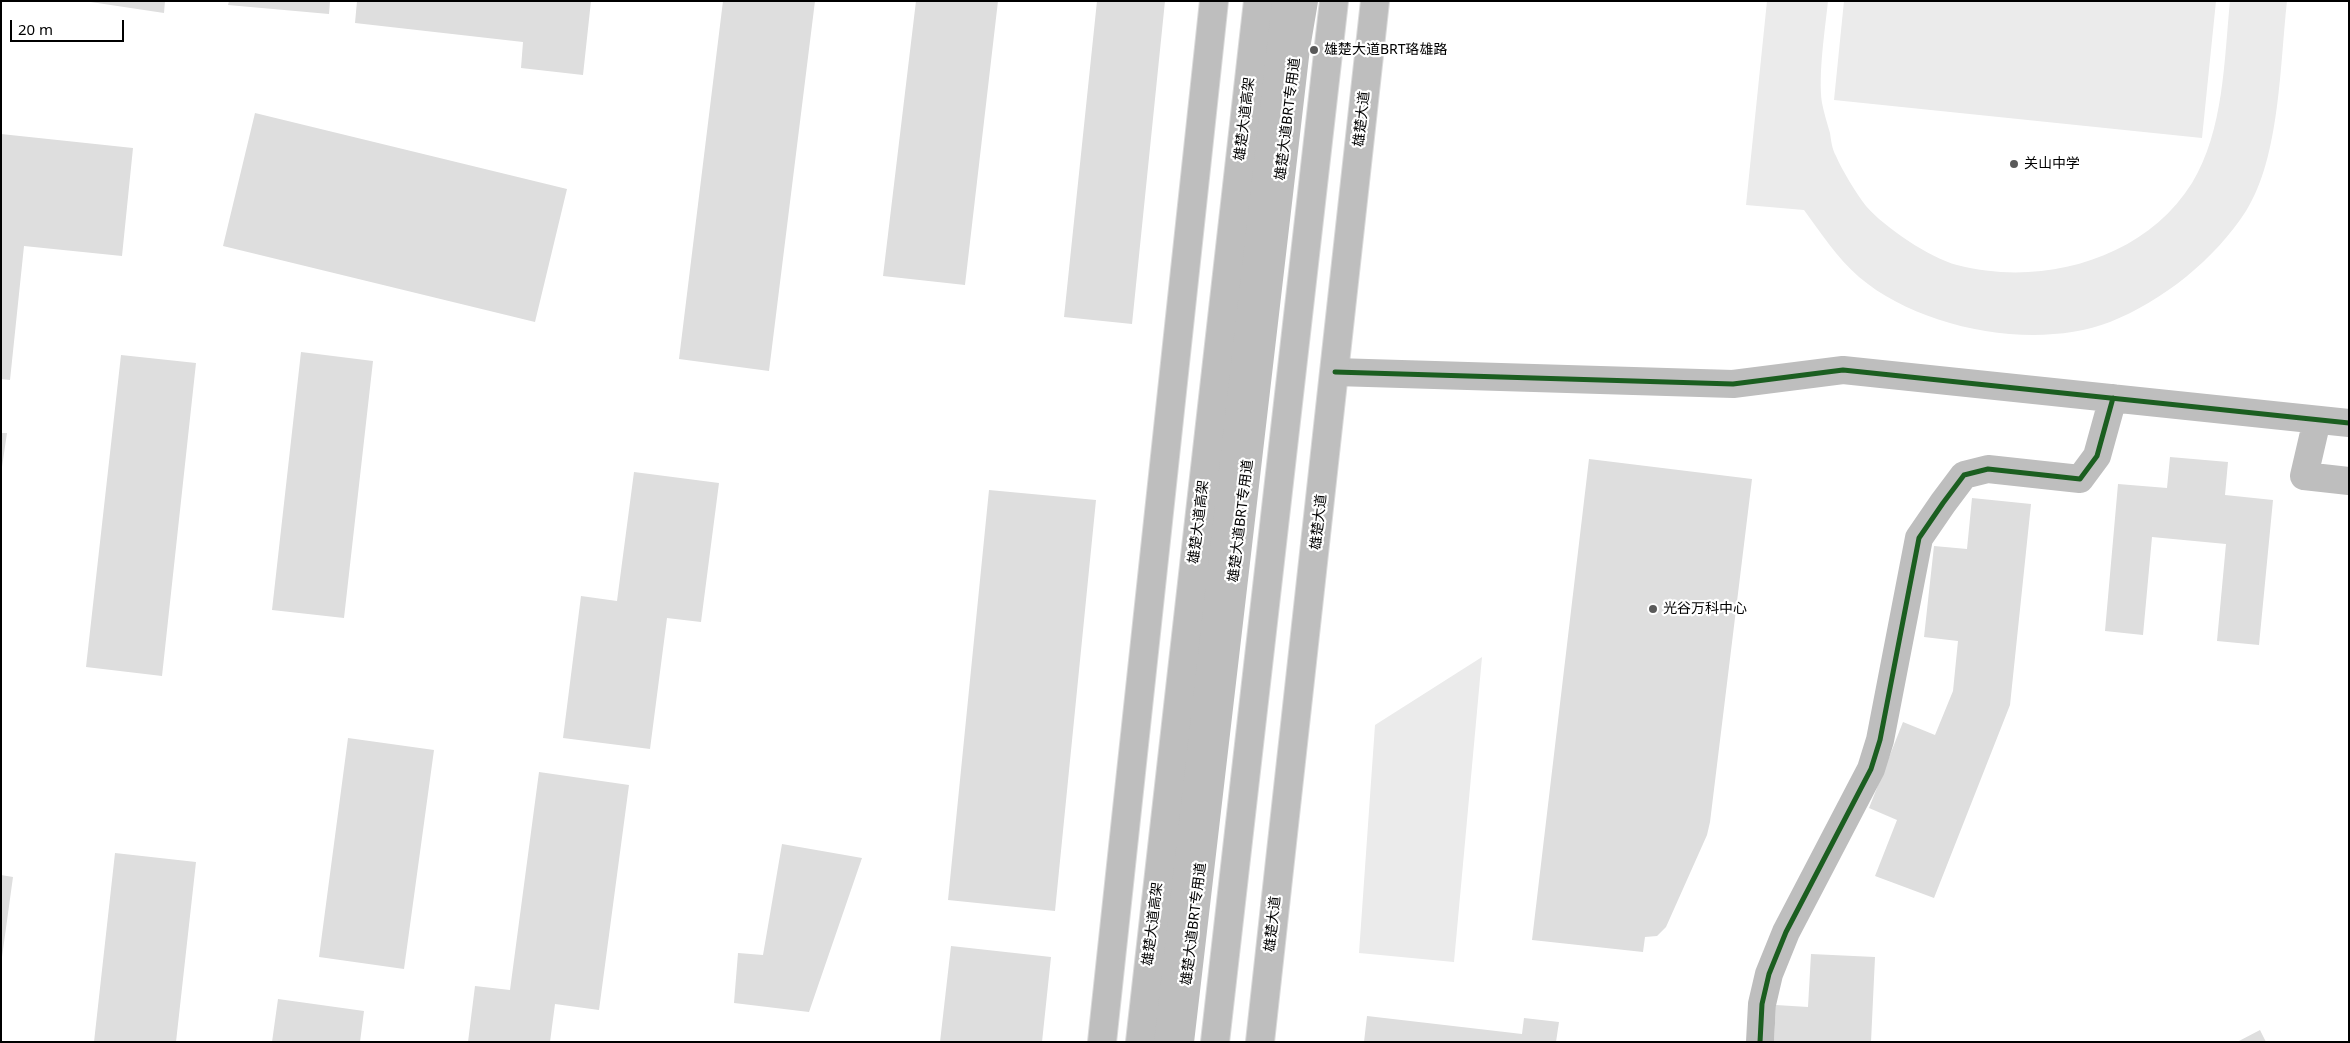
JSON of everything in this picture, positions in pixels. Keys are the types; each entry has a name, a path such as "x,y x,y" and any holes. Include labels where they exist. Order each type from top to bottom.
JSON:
{"main road":[{"path":"1102,1042 1214,1"},
{"name":"雄楚大道高架","path":"1140,1042 1258,1"},
{"name":"雄楚大道BRT专用道","path":"1160,1042 1226,432 1281,1"},
{"name":"雄楚大道BRT专用道","path":"1180,1042 1296,48 1304,1"},
{"path":"1215,1042 1334,1"},
{"name":"雄楚大道","path":"1260,1042 1376,1"},
{"path":"1336,372 1733,384 1843,370 2349,423"},
{"path":"1760,1042 1762,1004 1769,974 1786,932 1871,769 1880,740 1919,538 1942,502 1964,475 1988,469 2080,479 2097,456 2113,398"},
{"path":"2317,420 2304,476 2349,481"}],"shaded area":[{"path":"1767,1 1828,1 1821,66 1821,92 1833,147 1842,168 1866,206 1884,223 1921,249 1957,265 1989,271 2022,272 2056,269 2088,261 2119,249 2147,231 2172,210 2192,183 2211,141 2221,95 2230,1 2287,1 2277,109 2266,165 2246,211 2219,246 2186,277 2149,303 2130,313 2110,322 2080,331 2048,335 1979,330 1945,322 1913,310 1884,295 1859,277 1836,254 1804,210 1746,205"},
{"path":"1844,1 2216,1 2202,138 1834,100"},
{"path":"1482,657 1454,962 1359,953 1375,725"}],"building":[{"path":"84,1 165,1 164,13"},
{"path":"229,1 330,1 329,14 228,5"},
{"path":"357,1 591,1 583,75 521,68 523,42 355,23"},
{"path":"723,1 815,1 769,371 679,359"},
{"path":"916,1 998,1 965,285 883,276"},
{"path":"1097,1 1165,1 1132,324 1064,317"},
{"path":"255,113 567,189 535,322 223,246"},
{"path":"1,134 133,148 122,256 24,246 10,380 1,379"},
{"path":"301,352 373,361 344,618 272,610"},
{"path":"121,355 196,363 162,676 86,667"},
{"path":"1,433 7,433 2,467 1,467"},
{"path":"2170,457 2228,462 2225,495 2273,500 2259,645 2217,641 2226,544 2152,537 2143,635 2105,631 2118,484 2167,488"},
{"name":"光谷万科中心","path":"1589,459 1752,479 1710,822 1707,835 1666,927 1657,936 1645,937 1643,952 1532,940"},
{"path":"634,472 719,483 701,622 667,618 650,749 563,738 581,596 617,601"},
{"path":"989,490 1096,500 1055,911 948,900"},
{"path":"1972,498 2031,504 2010,705 1934,898 1875,876 1897,820 1869,808 1903,722 1935,735 1953,691 1958,641 1924,637 1934,546 1967,549"},
{"path":"348,738 434,750 404,969 319,957"},
{"path":"539,772 629,785 599,1010 555,1004 550,1042 468,1042 475,986 510,990"},
{"path":"782,844 862,858 809,1012 734,1003 738,953 763,955"},
{"path":"115,853 196,862 176,1042 94,1042"},
{"path":"1,875 13,877 2,957 1,957"},
{"path":"951,946 1051,957 1042,1042 940,1042"},
{"path":"1811,954 1875,957 1871,1042 1774,1042 1776,1005 1808,1007"},
{"path":"278,999 364,1011 360,1042 272,1042"},
{"path":"1367,1016 1522,1034 1524,1018 1559,1022 1556,1042 1364,1042"},
{"path":"2260,1030 2266,1042 2237,1042"}],"cycle path":[{"path":"1335,372 1733,384 1843,370 2349,423"},
{"path":"1760,1042 1762,1004 1769,974 1786,932 1871,769 1880,740 1919,538 1964,475 1988,469 2080,479 2097,456 2113,398"}],"place":[{"name":"雄楚大道BRT珞雄路","path":"1314,50"},
{"name":"关山中学","path":"2014,164"},
{"name":"光谷万科中心","path":"1653,609"}]}
